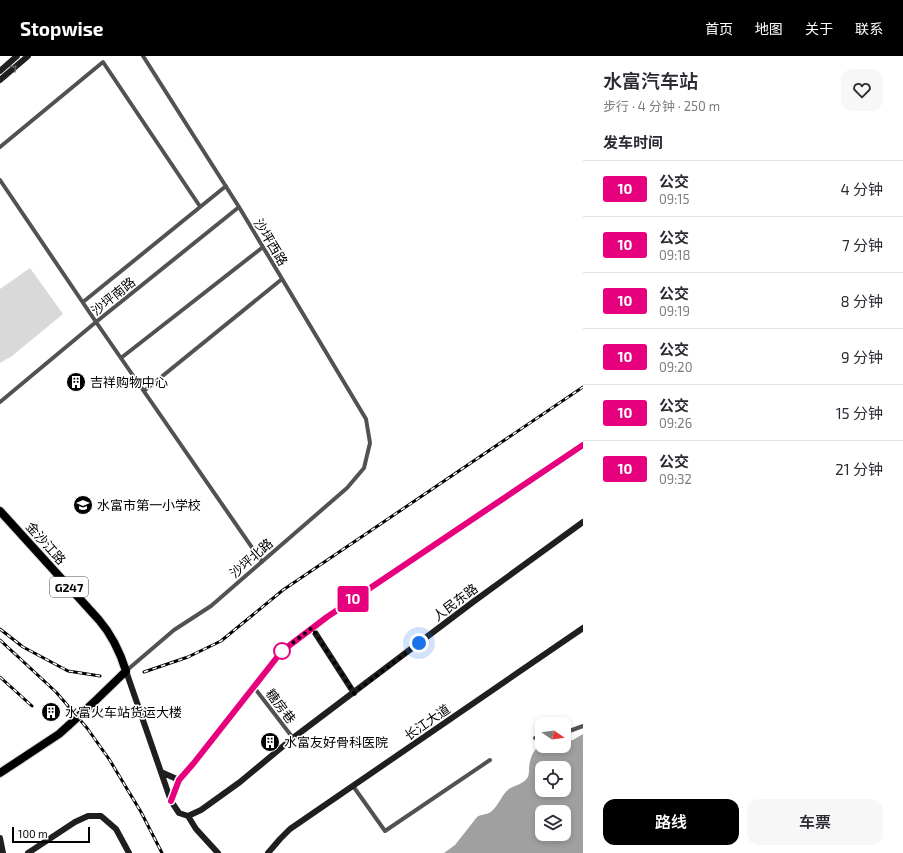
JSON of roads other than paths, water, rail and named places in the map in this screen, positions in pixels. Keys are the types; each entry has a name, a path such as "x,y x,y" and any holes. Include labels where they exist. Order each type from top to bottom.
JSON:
{"highway":[{"name":"金沙江路","path":"0,511 103,625 119,651 126,671"},
{"path":"0,773 59,734 126,671"}],"main road":[{"path":"0,71 17,56"},
{"path":"0,80 28,56"},
{"name":"人民东路","path":"188,816 201,810 240,782 293,738 473,602 583,522"},
{"path":"312,628 354,693"},
{"name":"长江大道","path":"268,853 290,830 583,628"},
{"path":"126,671 171,801 179,812 188,816 196,829 218,853"},
{"path":"161,772 179,780"},
{"path":"28,853 75,822 88,816 102,816 116,829 129,853"},
{"path":"0,838 3,853"}],"street":[{"name":"沙坪西路","path":"143,56 239,207 366,420 370,444"},
{"path":"0,147 103,62 199,205"},
{"path":"0,180 262,562"},
{"path":"83,302 226,186"},
{"name":"沙坪南路","path":"0,402 96,322 239,207"},
{"path":"121,358 263,247"},
{"path":"144,391 282,279"},
{"name":"沙坪北路","path":"126,671 174,630 211,606 347,488 364,468 370,444"},
{"path":"171,801 179,780 282,651 340,608 583,445"},
{"name":"糖房巷","path":"253,686 293,738"},
{"path":"571,730 583,726"},
{"path":"354,786 385,831 490,760"}],"railway":[{"path":"144,672 188,657 221,641 283,590 583,387"},
{"path":"0,629 23,647 68,671 100,676"},
{"path":"0,640 56,692 87,728 109,759 141,812 162,853"},
{"path":"0,677 32,706"}],"place":[{"name":"吉祥购物中心","path":"76,382"},
{"name":"水富市第一小学校","path":"83,505"},
{"name":"水富火车站货运大楼","path":"51,712"},
{"name":"水富友好骨科医院","path":"270,742"}]}
